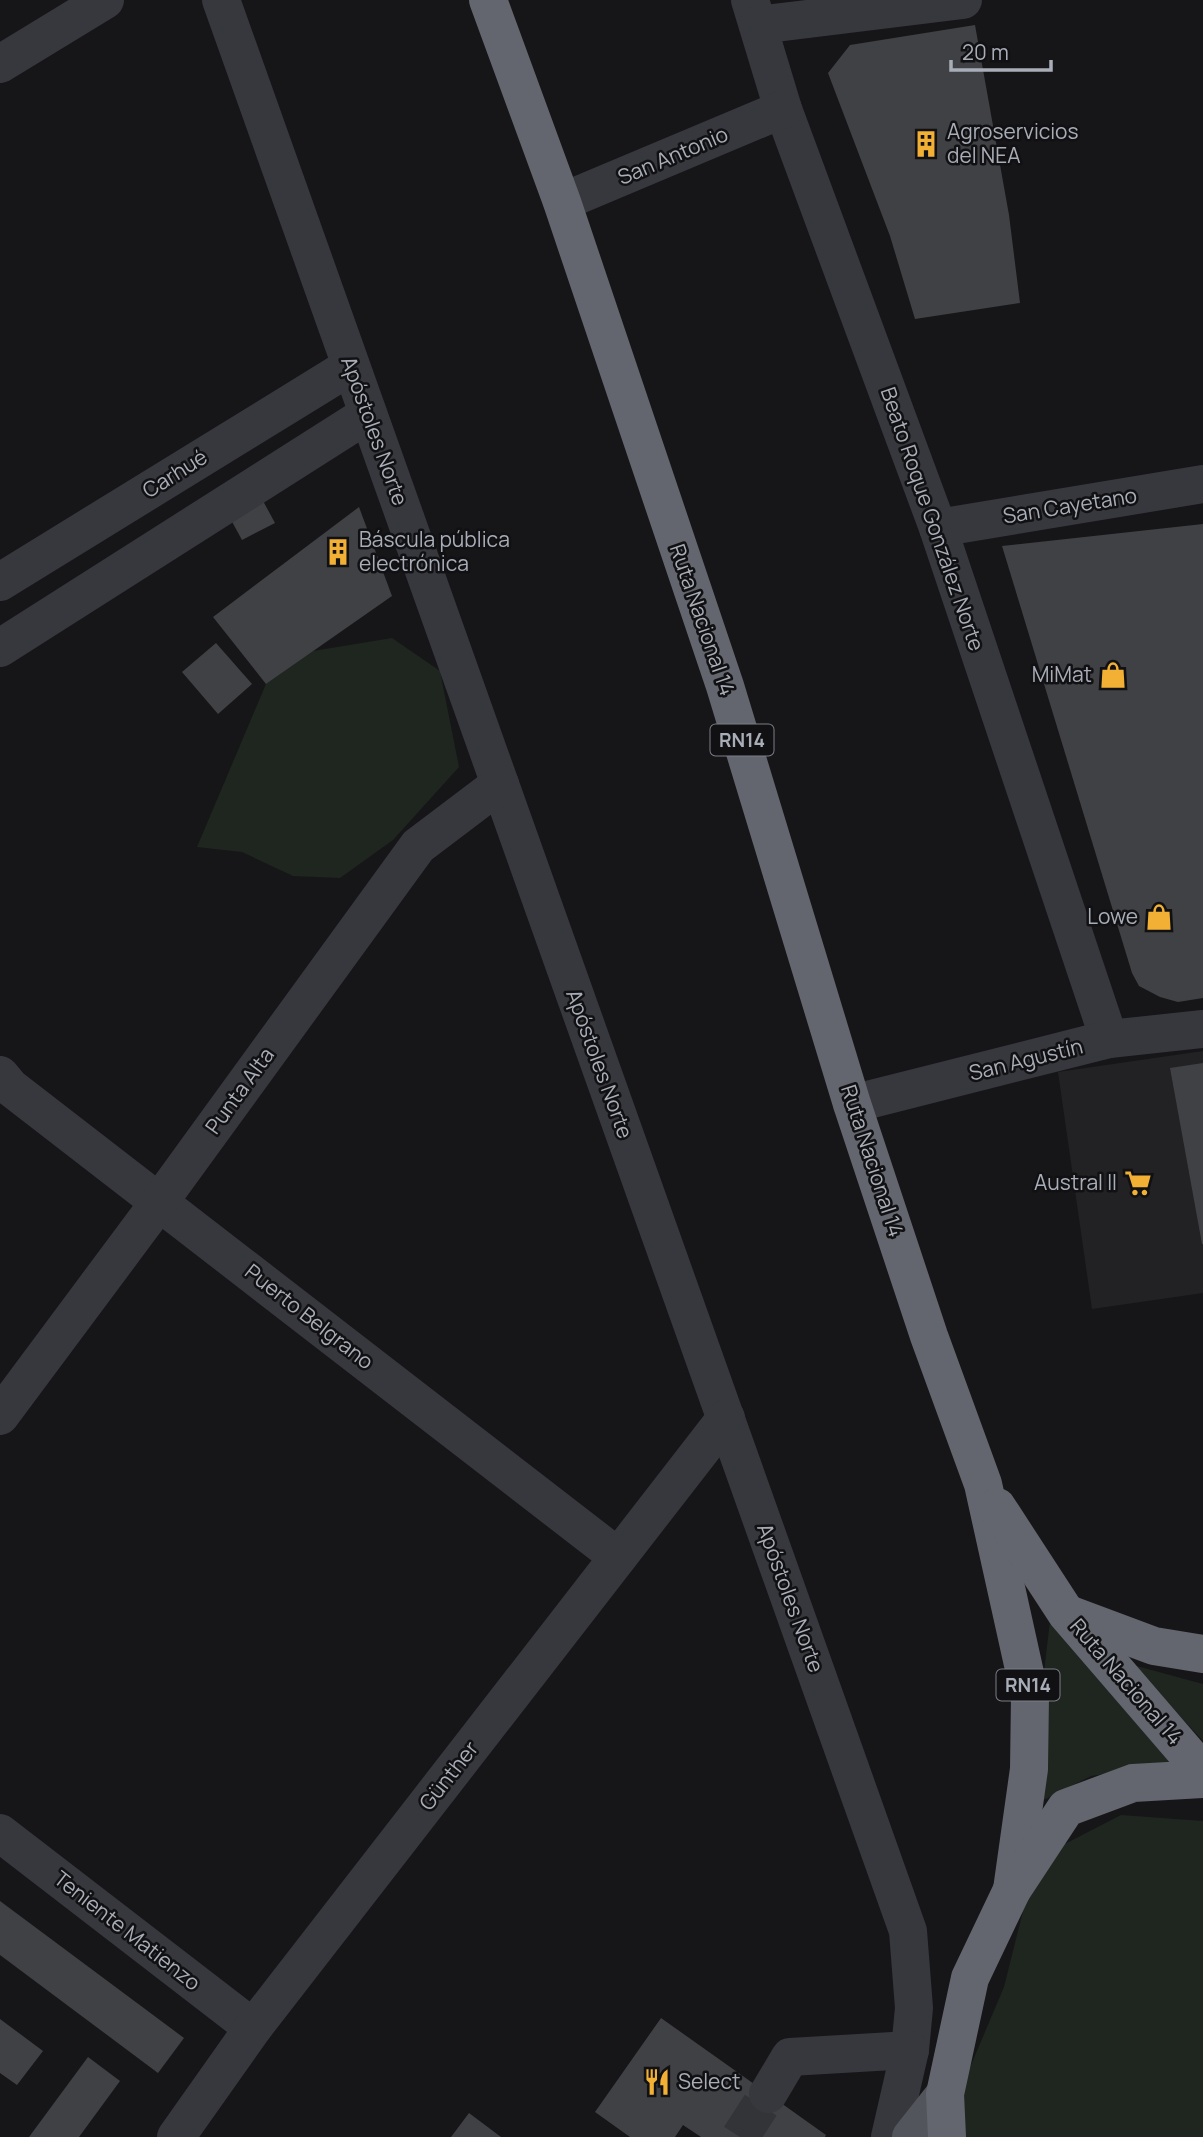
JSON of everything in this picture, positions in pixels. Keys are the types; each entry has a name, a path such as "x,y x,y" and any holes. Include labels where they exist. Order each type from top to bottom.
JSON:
{"highway":[{"name":"Ruta Nacional 14","path":"488,0 562,202 725,686 852,1104 929,1336 983,1484 1030,1696 1029,1769 1013,1890"},
{"name":"Ruta Nacional 14","path":"983,1484 1066,1613 1203,1772"},
{"path":"1066,1613 1154,1646 1203,1654"},
{"name":"Ruta Nacional 14","path":"947,2137 945,2094 970,1978 1013,1890 1066,1808 1133,1783 1203,1779"}],"main road":[{"path":"911,2137 945,2094"}],"street":[{"path":"0,64 105,0"},
{"name":"Apóstoles Norte","path":"221,0 908,1931 914,2008 910,2050 890,2137"},
{"path":"754,13 963,0"},
{"name":"Beato Roque González Norte","path":"754,13 783,109 938,528 1109,1039"},
{"name":"San Antonio","path":"562,202 783,109"},
{"name":"Carhué","path":"0,582 351,366"},
{"path":"0,648 368,414"},
{"name":"San Cayetano","path":"938,528 1203,484"},
{"name":"Punta Alta","path":"0,1416 418,846 500,784"},
{"name":"San Agustín","path":"852,1104 1109,1039 1203,1030"},
{"name":"Puerto Belgrano","path":"0,1076 10,1087 618,1557"},
{"name":"Günther","path":"176,2137 253,2028 726,1418"},
{"name":"Teniente Matienzo","path":"0,1833 253,2028"},
{"path":"768,2094 790,2057 910,2050"}],"shaded area":[{"path":"392,638 440,671 459,767 393,840 340,878 293,876 242,852 197,847 266,684 313,651"},
{"name":"Austral II","path":"1203,1051 1203,1293 1092,1309 1058,1072"},
{"path":"1052,1604 1177,1763 1091,1776 1028,1808"},
{"path":"1133,1665 1203,1684 1203,1741"},
{"path":"1121,1815 1203,1821 1203,2137 961,2137 960,2091 1004,1987 1026,1899 1057,1848"}],"building":[{"name":"Agroservicios del NEA","path":"975,25 1009,215 1020,303 915,319 890,236 828,73 850,45"},
{"path":"262,499 275,523 242,540 230,518"},
{"name":"Báscula pública electrónica","path":"359,507 392,596 266,684 213,617"},
{"path":"1203,524 1203,998 1178,1002 1160,997 1139,986 1132,973 1002,546"},
{"path":"216,643 252,684 218,714 182,672"},
{"path":"1203,1063 1203,1244 1202,1244 1170,1068"},
{"path":"0,1901 184,2038 158,2073 0,1955"},
{"path":"661,2018 826,2135 825,2137 701,2137 683,2125 675,2137 630,2137 595,2112"},
{"path":"0,2019 43,2051 17,2085 0,2073"},
{"path":"88,2057 120,2081 79,2137 29,2137"},
{"path":"469,2113 501,2137 451,2137"}],"tunnel":[{"path":"740,2137 768,2094"}],"place":[{"name":"Agroservicios del NEA","path":"926,144"},
{"name":"Báscula pública electrónica","path":"338,552"},
{"name":"MiMat","path":"1113,675"},
{"name":"Lowe","path":"1159,917"},
{"name":"Austral II","path":"1138,1183"},
{"name":"Select","path":"657,2082"}]}
